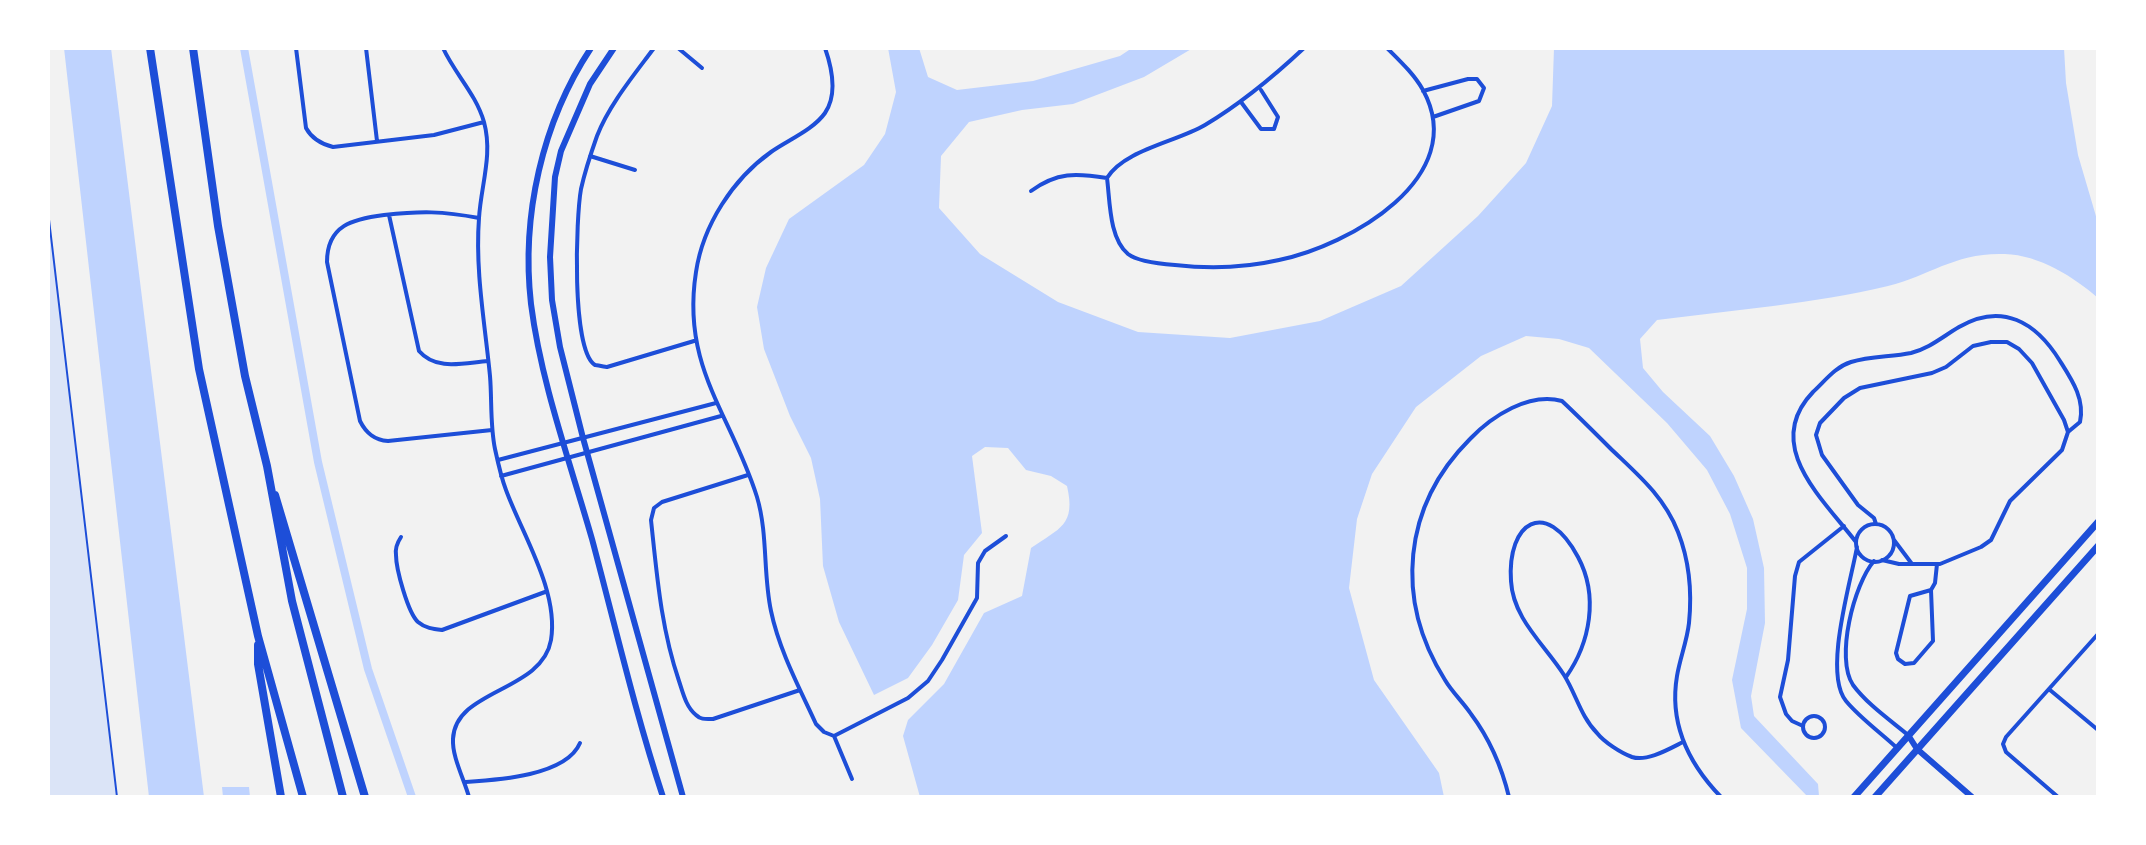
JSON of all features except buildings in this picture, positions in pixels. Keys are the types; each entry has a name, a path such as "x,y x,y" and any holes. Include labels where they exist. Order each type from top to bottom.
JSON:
{"highway":[{"path":"150,48 199,369 258,636 303,797"},
{"path":"193,48 218,226 245,376 267,466 365,797"},
{"path":"267,466 292,601 343,797"},
{"path":"258,636 258,664 281,797"}],"main road":[{"path":"1854,797 2098,522"},
{"path":"1875,797 2098,546"}],"street":[{"path":"296,48 306,128 317,140 333,147 434,135 484,122"},
{"path":"366,48 377,141"},
{"path":"443,48 468,88 484,122 488,162 479,218 479,272 492,430 501,476 532,549 552,626 549,649 544,659 533,670 474,705 458,721 453,741 469,797"},
{"path":"591,48 561,101 544,147 533,198 530,279 538,345 663,797"},
{"path":"614,48 590,84 561,151 555,177 550,257 552,300 560,347 583,438 683,797"},
{"path":"654,48 599,131 581,191 576,273 583,331 589,358 595,365 607,367 694,341"},
{"path":"678,48 702,68"},
{"path":"825,48 833,81 825,113 742,177 705,236 696,270 694,341 721,416 757,498 771,615 816,724 834,736 852,779"},
{"path":"1304,48 1260,89 1241,102 1203,127 1121,162 1107,178 1115,233 1121,247 1131,256 1165,264 1205,268 1270,262 1314,250 1352,233 1399,200 1415,182 1427,160 1433,117 1423,91 1387,48"},
{"path":"1423,91 1468,79 1477,79 1484,88 1479,101 1433,117"},
{"path":"1241,102 1261,129 1277,127 1278,117 1260,89"},
{"path":"561,101 577,111"},
{"path":"590,156 635,170"},
{"path":"1031,191 1047,180 1075,174 1107,178"},
{"path":"479,218 435,210 358,219 346,224 334,235 327,252 327,262 360,421 371,436 388,441 492,430"},
{"path":"389,215 419,351 432,363 442,365 488,361"},
{"path":"1997,315 2016,320 2033,328 2049,344 2079,395 2080,422 2068,432 2062,450 2010,501 1991,540 1937,564 1874,561 1861,555 1845,528 1796,458 1792,432 1801,403 1840,366 1852,361 1925,349 1983,316 1997,315"},
{"path":"1876,524 1817,445 1820,423 1844,398 1860,388 1932,373 1946,367 1973,346 2007,342 2032,363 2068,432"},
{"path":"1509,797 1494,754 1429,653 1417,621 1412,587 1412,552 1421,512 1436,479 1453,456 1475,433 1502,413 1546,397 1562,401 1639,473 1662,501 1678,533 1690,596 1689,626 1677,677 1677,712 1683,742 1705,781 1721,797"},
{"path":"498,460 716,403"},
{"path":"501,476 721,416"},
{"path":"748,475 662,502 654,508 651,520 660,612 686,702 701,719 713,719 800,690"},
{"path":"1866,512 1867,526"},
{"path":"1566,677 1579,659 1591,613 1590,592 1586,573 1564,537 1544,521 1535,521 1520,535 1515,550 1511,581 1514,599 1520,615 1566,677 1584,717 1597,735 1628,756 1640,759 1683,742"},
{"path":"1912,564 1888,529 1876,524 1861,530 1840,626 1837,657 1839,687 1846,702 1897,748 1917,749"},
{"path":"1803,726 1807,719 1815,716 1822,719 1825,727 1822,735 1814,737 1806,734 1803,726 1786,714 1780,697 1788,660 1795,576 1799,562 1845,528 1861,530"},
{"path":"834,736 908,698 928,681 977,598 978,563 985,551 1006,536"},
{"path":"401,537 396,544 395,556 411,613 422,625 442,630 545,592"},
{"path":"1882,560 1892,552 1894,540"},
{"path":"1874,561 1864,573 1849,621 1848,674 1853,684 1908,735 1917,749 1972,797"},
{"path":"1931,590 1910,596 1896,653 1905,664 1914,663 1933,641 1931,590 1937,564"},
{"path":"2058,797 2006,752 2003,744 2098,634"},
{"path":"631,685 649,682"},
{"path":"2050,690 2098,730"},
{"path":"465,782 525,776 569,759 580,743"}],"lane":[{"path":"48,211 117,797"}],"shaded area":[{"path":"48,211 117,797 48,797"}],"water":[{"path":"64,48 111,48 204,797 149,797"},
{"path":"888,48 919,48 928,77 957,90 1033,81 1120,56 1132,48 1193,48 1144,77 1073,104 1022,110 969,122 941,156 939,208 980,254 1058,302 1138,332 1230,338 1320,321 1401,286 1478,216 1526,163 1552,106 1554,48 2064,48 2066,83 2078,155 2098,223 2098,298 2067,275 2043,263 2018,255 1988,254 1958,260 1888,286 1860,292 1657,320 1640,339 1643,368 1663,392 1710,436 1734,476 1753,519 1764,568 1765,623 1751,696 1754,716 1818,784 1819,796 1808,797 1741,728 1732,680 1747,609 1747,568 1730,514 1707,470 1667,423 1589,348 1559,339 1526,336 1481,356 1416,407 1372,474 1357,519 1349,588 1374,680 1439,773 1444,797 920,797 903,736 908,720 944,684 984,613 1022,596 1031,548 1063,524 1069,499 1067,486 1051,476 1026,470 1008,448 985,447 972,456 982,533 964,555 958,600 908,678 874,695 839,622 823,566 820,499 811,458 790,416 764,349 757,307 766,268 789,219 864,165 885,134 896,92"},
{"path":"222,787 249,787 250,797 223,797"}],"waterway":[{"path":"244,48 318,462 368,669 412,797"}]}
